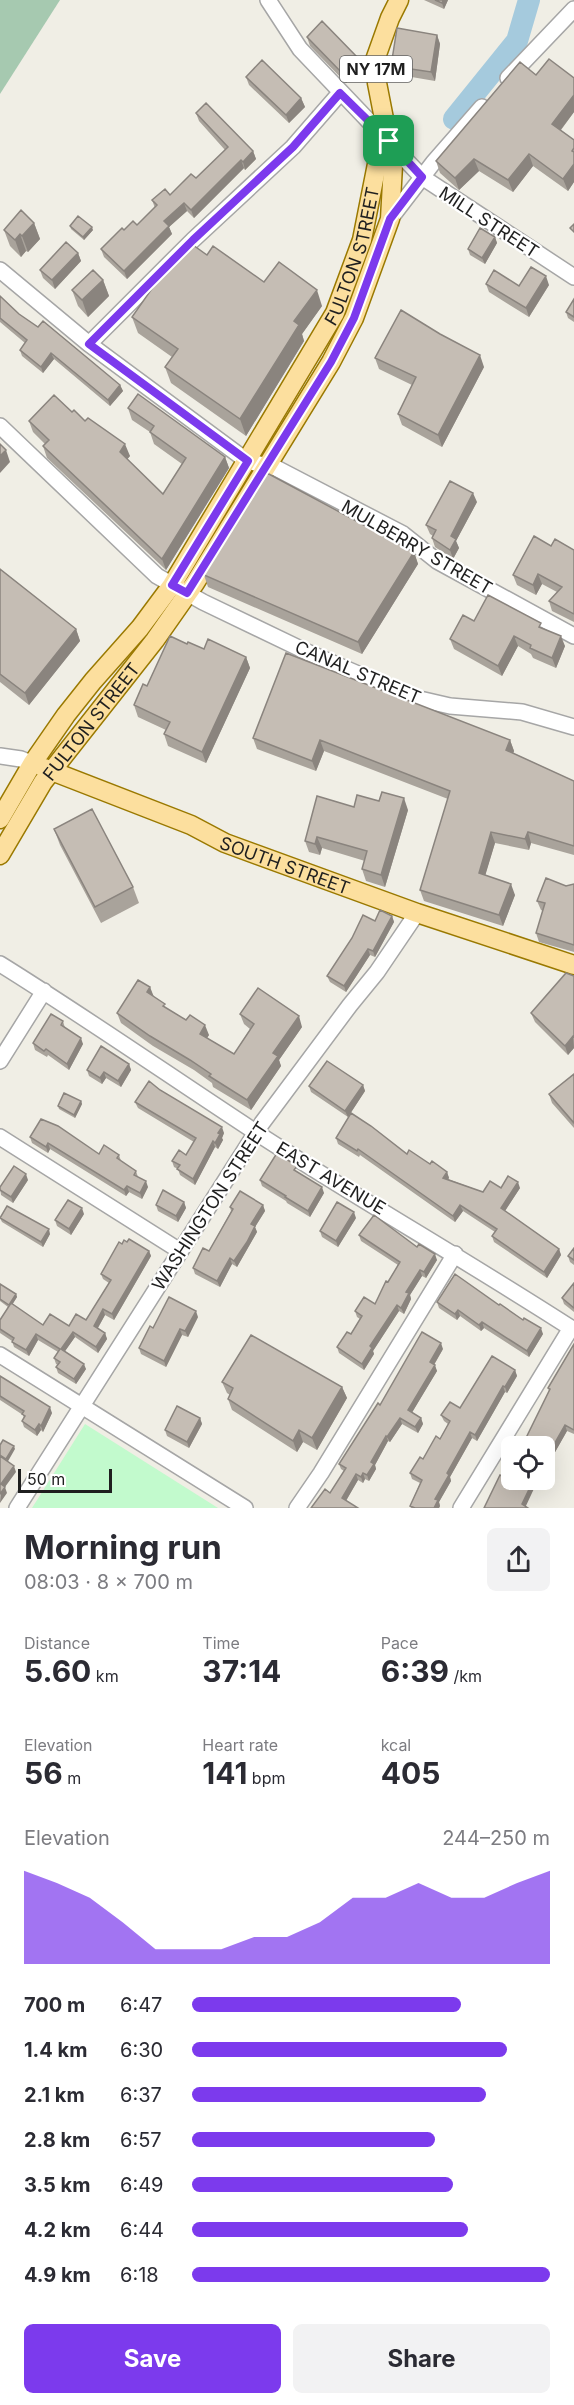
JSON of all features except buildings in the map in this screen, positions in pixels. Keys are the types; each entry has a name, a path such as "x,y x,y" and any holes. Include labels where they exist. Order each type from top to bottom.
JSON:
{"main road":[{"name":"NY 17M","path":"389,141 377,83 375,60 399,0"},
{"name":"FULTON STREET","path":"0,855 43,767 93,681 140,627 179,589 266,467 331,362 354,318 390,219 393,165 389,141"},
{"name":"FULTON STREET","path":"179,589 248,461 343,296 362,240 379,154 389,141"},
{"name":"FULTON STREET","path":"0,819 43,767"},
{"name":"SOUTH STREET","path":"43,767 191,825 225,843 417,913 574,965"}],"street":[{"name":"MILL STREET","path":"268,0 300,49 422,177 574,277"},
{"path":"390,219 422,177 497,91 574,9"},
{"path":"89,344 193,240 293,147 340,93"},
{"name":"MULBERRY STREET","path":"0,270 89,344 248,461 276,468 403,534 437,561 574,636"},
{"name":"CANAL STREET","path":"0,426 157,576 179,589 307,652 411,697 450,706 522,712 574,727"},
{"name":"SOUTH STREET","path":"0,756 43,767"},
{"name":"WASHINGTON STREET","path":"17,1508 257,1132 322,1042 377,972 417,913"},
{"name":"EAST AVENUE","path":"0,964 257,1132 573,1329"},
{"path":"0,1061 44,991"},
{"path":"0,1137 180,1251"},
{"path":"297,1508 455,1254"},
{"path":"461,1508 573,1329"},
{"path":"0,1355 245,1508"}],"green space":[{"path":"0,0 60,0 0,94"},
{"path":"85,1424 218,1508 32,1508"}],"waterway":[{"path":"454,119 517,41 529,0"}],"route":[{"path":"340,93 389,141 422,177 390,219 354,318 331,362 187,593 172,585 248,461 89,344 193,240 293,147 340,93"}]}
